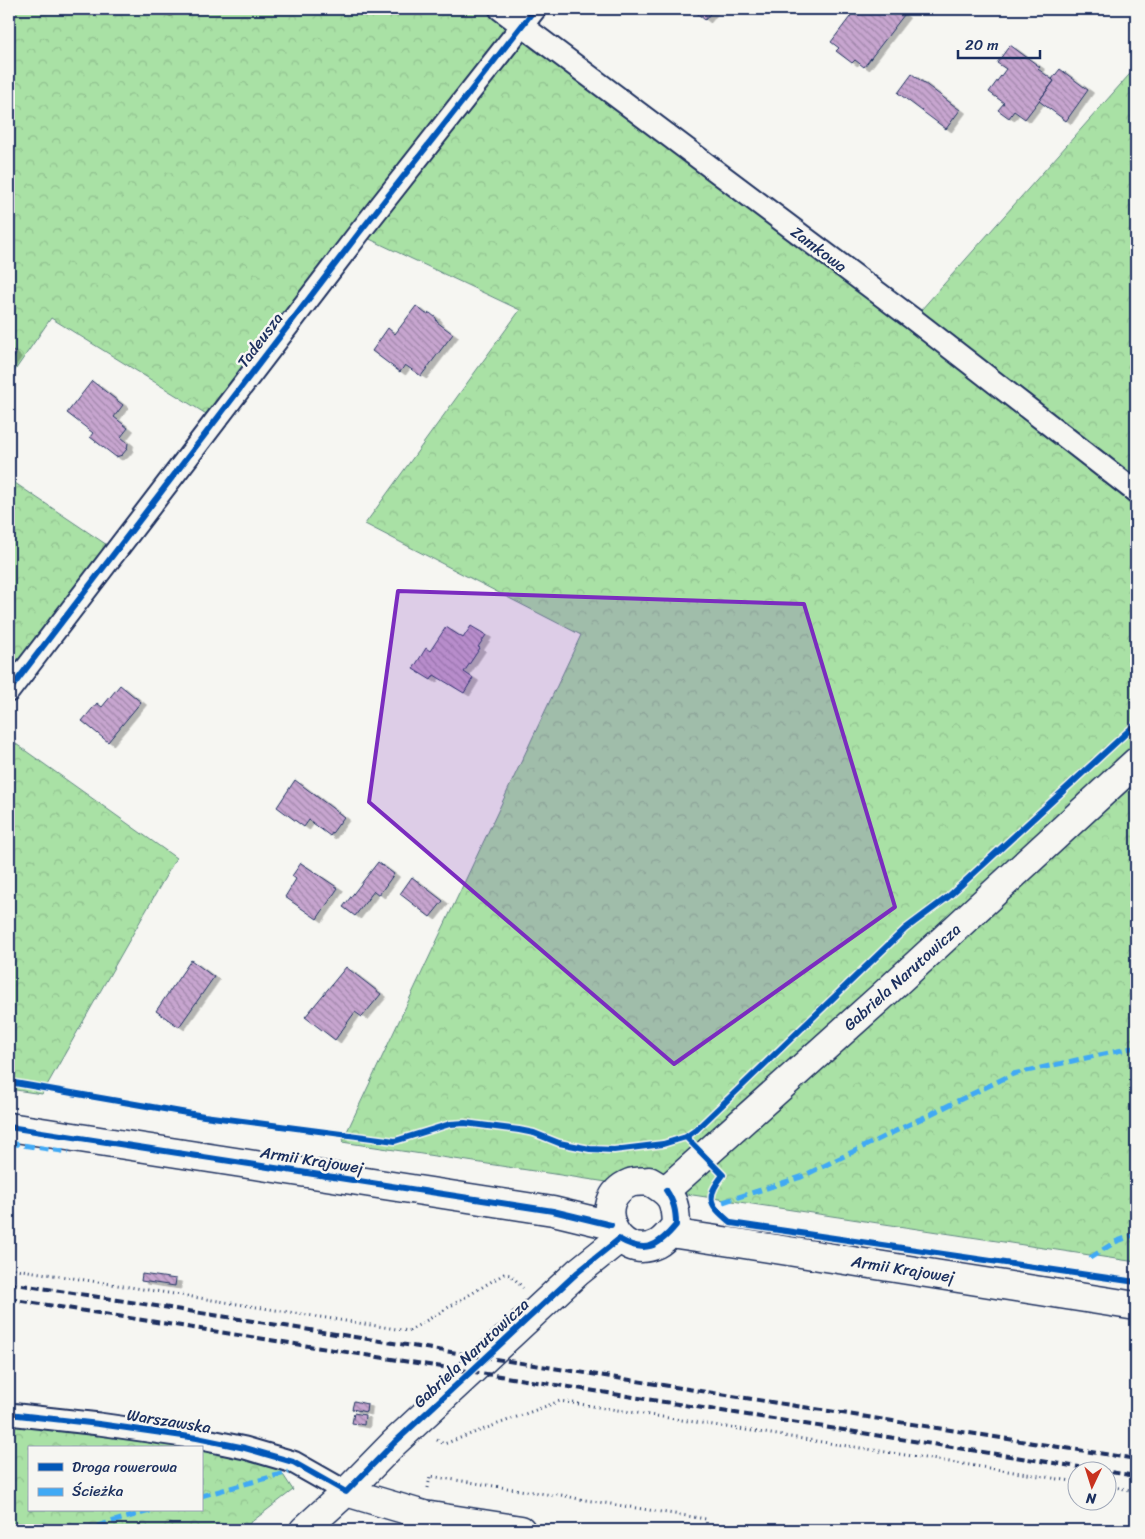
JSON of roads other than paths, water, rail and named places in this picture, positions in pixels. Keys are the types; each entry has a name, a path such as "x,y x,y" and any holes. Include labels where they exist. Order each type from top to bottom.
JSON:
{"main road":[{"name":"Gabriela Narutowicza","path":"666,1190 880,998 1136,762"},
{"name":"Armii Krajowej","path":"9,1127 553,1211 615,1232 631,1246 645,1248 658,1244 670,1233 1136,1306"},
{"path":"615,1232 609,1210 615,1194 630,1183 649,1181 666,1190 672,1200 676,1211 676,1225 670,1233"},
{"name":"Gabriela Narutowicza","path":"304,1530 346,1492 394,1443 578,1272 615,1232"},
{"name":"Warszawska","path":"346,1492 424,1515 521,1530"}],"street":[{"name":"Zamkowa","path":"500,9 905,313 1136,492"},
{"name":"Tadeusza","path":"9,690 358,233 535,9"},
{"name":"Warszawska","path":"9,1414 197,1438 245,1448 293,1462 346,1492"}],"railway":[{"path":"9,1283 1136,1459"},
{"path":"9,1299 1136,1476"}]}
